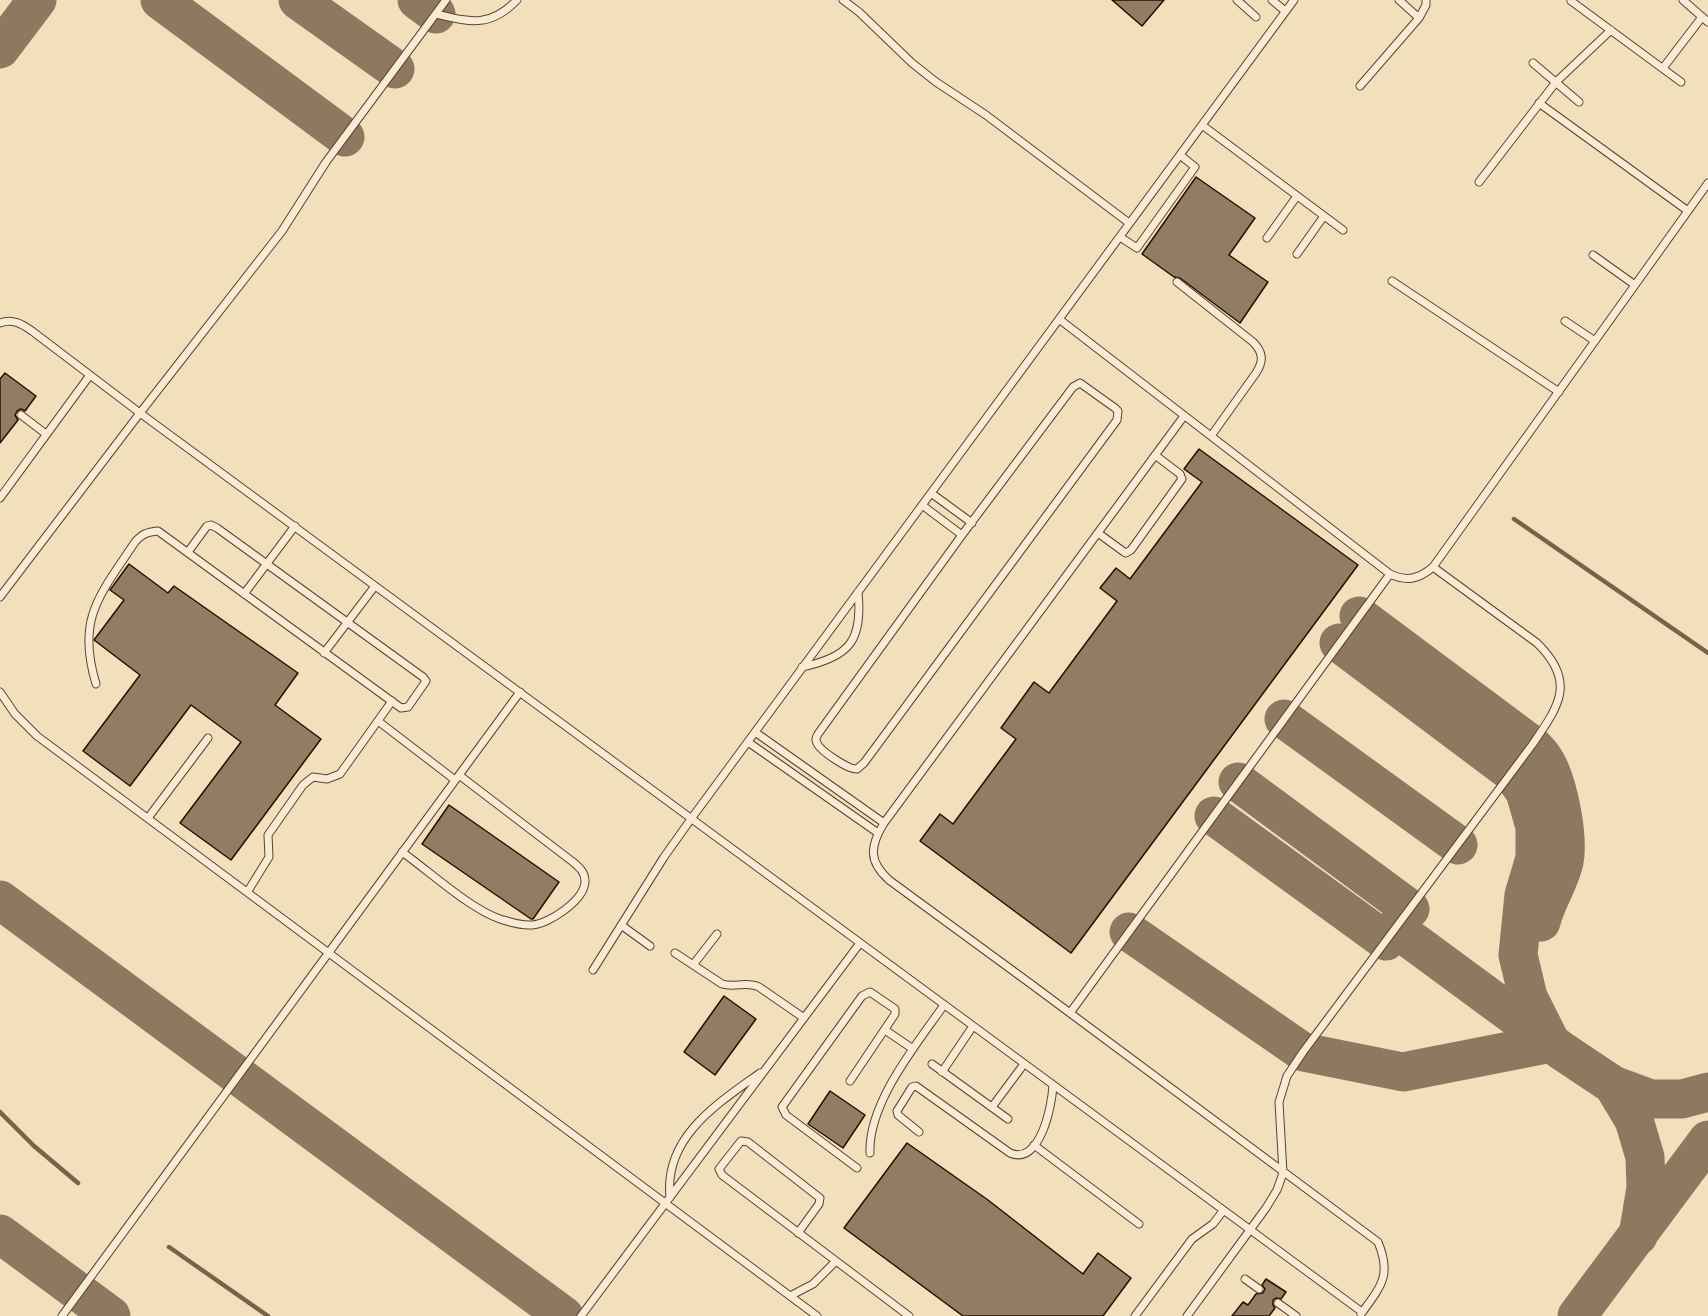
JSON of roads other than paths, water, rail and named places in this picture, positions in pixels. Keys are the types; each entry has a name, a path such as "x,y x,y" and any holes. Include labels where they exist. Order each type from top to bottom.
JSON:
{"lane":[{"path":"0,597 282,231 326,162 446,0"},
{"path":"436,14 465,21 486,21 509,8 517,0"},
{"path":"843,0 859,12 920,70 986,115 1129,223"},
{"path":"1237,0 1256,17"},
{"path":"1272,0 1285,11"},
{"path":"593,970 664,857 691,819 1294,0"},
{"path":"1399,0 1419,18"},
{"path":"1360,86 1419,18 1426,0"},
{"path":"1663,68 1705,20 1683,0"},
{"path":"1570,1 1681,82"},
{"path":"1479,182 1556,82 1611,30"},
{"path":"1533,63 1579,102"},
{"path":"1539,103 1688,211"},
{"path":"1202,125 1343,230"},
{"path":"1120,237 1137,248 1195,167 1180,155"},
{"path":"1059,319 1390,574 1400,579 1412,579 1423,576 1433,567 1708,183"},
{"path":"1267,238 1297,196"},
{"path":"1297,254 1324,216"},
{"path":"1593,255 1635,285"},
{"path":"1392,281 1558,392"},
{"path":"1178,282 1253,342 1259,348 1262,357 1261,366 1211,436"},
{"path":"1565,321 1594,341"},
{"path":"0,323 19,322 1361,1314 1384,1278 1385,1259 1378,1242 884,876 874,860 873,845 884,823 1184,416"},
{"path":"0,498 90,375"},
{"path":"1076,384 1084,385 1118,411 1117,420 864,763 857,769 849,768 819,747 816,742 818,734 962,535 1076,384"},
{"path":"21,416 46,434"},
{"path":"1098,533 1124,552 1131,550 1182,479 1180,474 1155,455"},
{"path":"931,493 972,523"},
{"path":"922,505 962,535"},
{"path":"96,684 89,662 87,639 91,616 100,595 135,542 141,535 158,531 401,708 406,708 424,684 425,679 211,525 203,530 188,552"},
{"path":"244,594 295,526"},
{"path":"1187,1316 1277,1190 1283,1173 1279,1102 1287,1076 1532,745 1552,716 1560,697 1560,677 1552,658 1537,643 1433,567"},
{"path":"1070,1013 1390,574"},
{"path":"324,652 375,586"},
{"path":"802,667 830,660 850,644 859,620 858,592"},
{"path":"0,692 15,714 37,736 668,1201 817,1316"},
{"path":"62,1316 520,692"},
{"path":"248,891 269,857 268,835 303,785 313,777 327,779 340,774 392,701"},
{"path":"378,721 573,862 582,870 585,879 583,890 562,912 547,921 533,925 516,924 478,908 402,852"},
{"path":"755,732 884,823"},
{"path":"148,818 208,738"},
{"path":"748,742 878,833"},
{"path":"621,925 650,946"},
{"path":"693,966 717,934"},
{"path":"581,1316 860,943"},
{"path":"675,953 722,984 729,986 752,984 759,987 804,1018"},
{"path":"850,1081 895,1014 895,1009 874,994 865,993 782,1107 786,1115 857,1168"},
{"path":"870,1153 870,1139 880,1106 913,1049 944,1005"},
{"path":"942,1072 973,1026"},
{"path":"885,1030 913,1049"},
{"path":"932,1064 1008,1119"},
{"path":"992,1107 1024,1064"},
{"path":"668,1201 674,1159 686,1135 705,1115 767,1068"},
{"path":"919,1132 898,1115 897,1111 912,1087 916,1086 1010,1153 1017,1156 1024,1155 1034,1145 1050,1110 1053,1085"},
{"path":"798,1233 819,1204 820,1198 748,1142 741,1141 721,1166 720,1172 798,1233 909,1316"},
{"path":"1034,1145 1139,1224"},
{"path":"1135,1316 1192,1239 1213,1224 1223,1211"},
{"path":"790,1296 813,1284 836,1261"},
{"path":"1245,1279 1259,1289"},
{"path":"1278,1303 1296,1316"}],"waterway":[{"path":"1514,519 1708,653"},
{"path":"0,1112 34,1146 78,1183"},
{"path":"169,1247 268,1316"}]}
